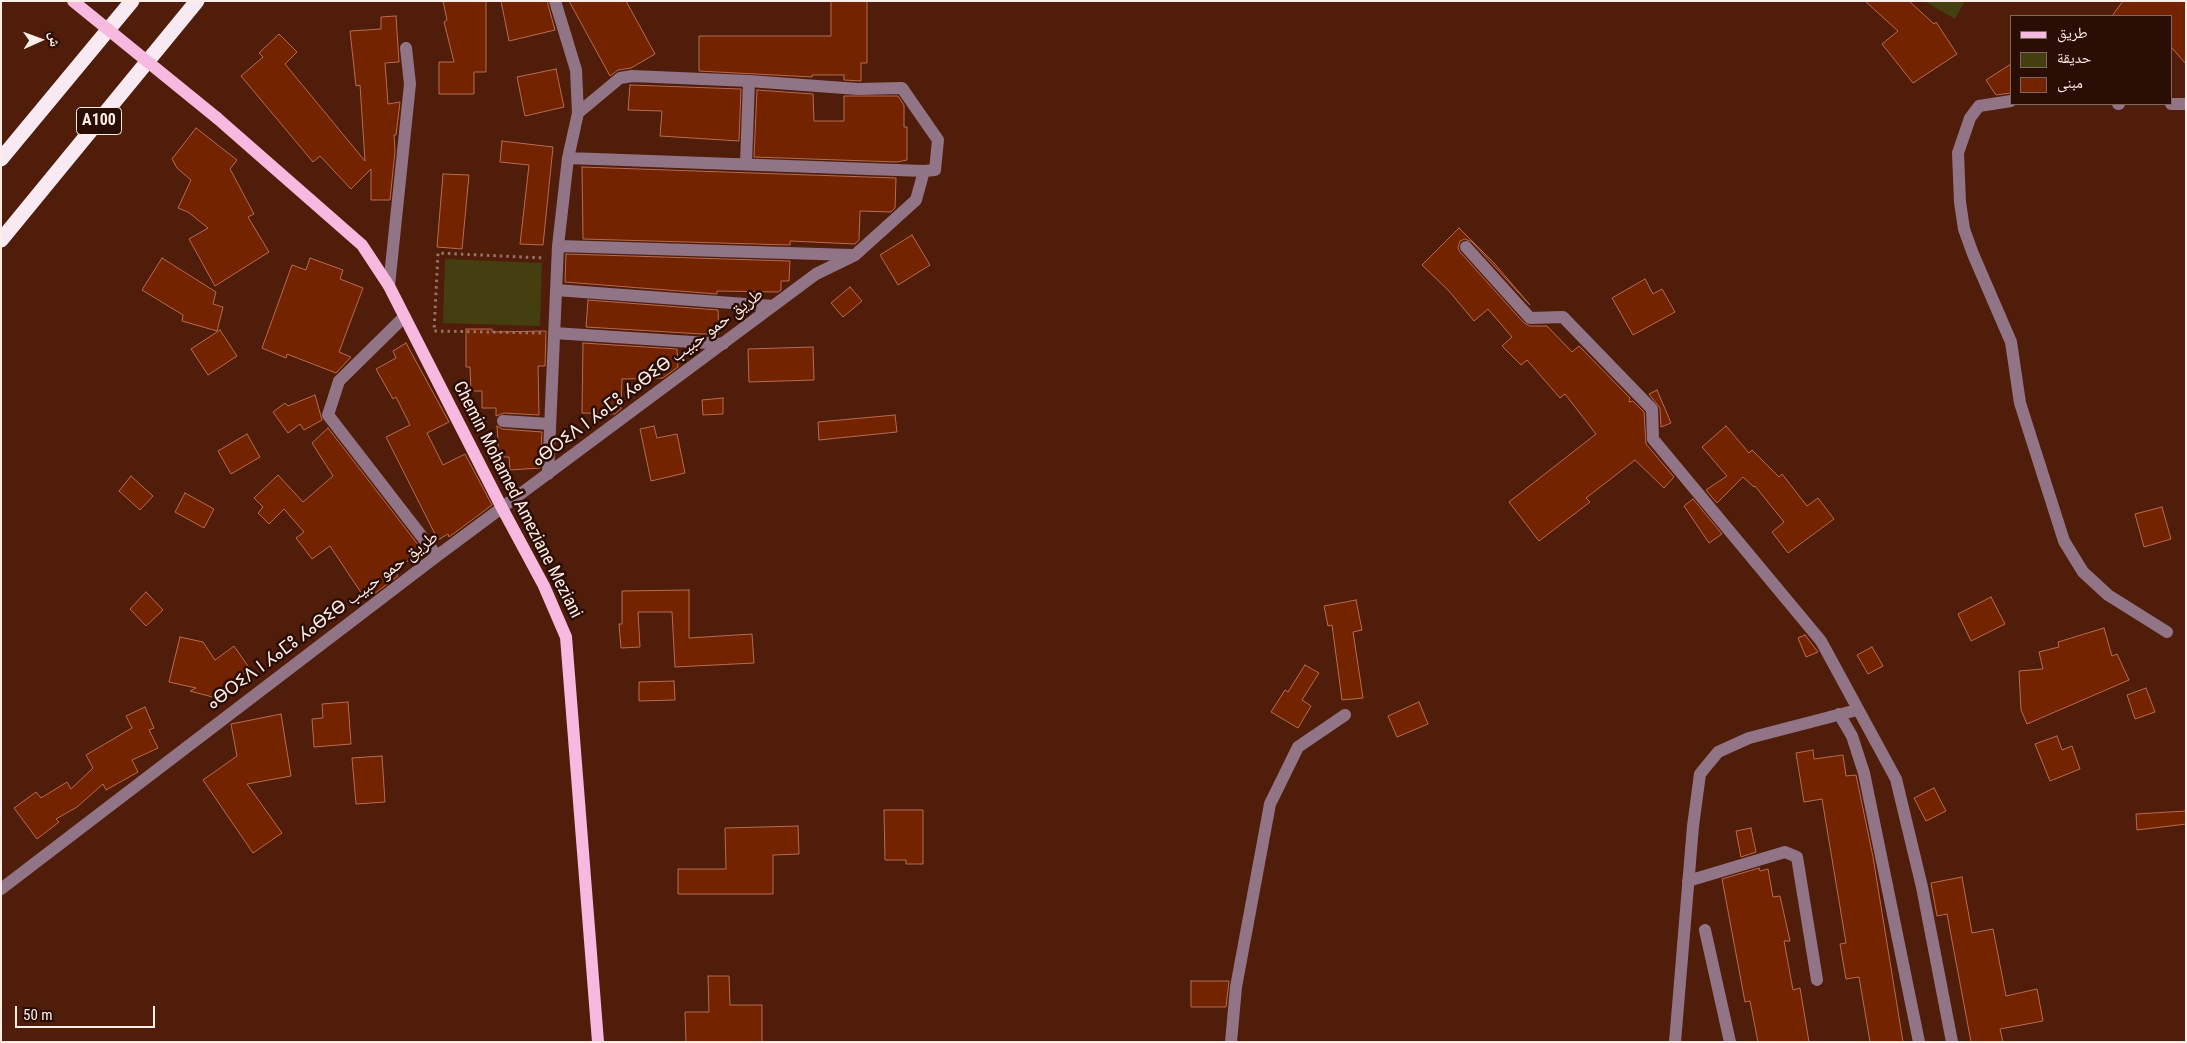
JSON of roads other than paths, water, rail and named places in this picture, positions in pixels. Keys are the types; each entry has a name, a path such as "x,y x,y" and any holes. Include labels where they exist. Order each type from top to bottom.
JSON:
{"highway":[{"name":"A100","path":"1,159 132,1"},
{"name":"A100","path":"1,240 197,1"}],"main road":[{"name":"Chemin Mohamed Ameziane Meziani","path":"73,1 217,118 362,245 389,286 502,508 544,586 566,637 598,1042"}],"street":[{"path":"548,474 558,252 568,158 578,112 576,70 556,1"},
{"path":"389,286 410,84 406,48"},
{"name":"ⴰⴱⵔⵉⴷ ⵏ ⵃⴰⵎⵓ ⵃⴰⴱⵉⴱ طريق حمو حبيب","path":"1,889 436,556 816,274 855,255 916,200 924,171 936,170 938,140 902,88 858,89 749,81 626,77 620,78 578,112"},
{"path":"746,164 749,81"},
{"path":"2010,101 1979,106 1970,118 1958,153 1960,202 1964,229 2011,342 2020,403 2064,540 2083,572 2108,595 2167,632"},
{"path":"2172,104 2186,104"},
{"path":"568,158 924,171"},
{"path":"1466,247 1530,318 1563,317 1652,409 1653,439 1821,640 1857,710 1896,779 1922,887 1952,1042"},
{"path":"558,252 855,255"},
{"path":"556,290 773,306"},
{"path":"404,317 339,381 328,415 436,556"},
{"path":"554,333 723,344"},
{"path":"503,421 550,424"},
{"path":"1675,1042 1688,881 1700,774 1718,752 1749,738 1857,710"},
{"path":"1839,714 1852,736 1864,773 1919,1042"},
{"path":"1231,1042 1236,987 1270,804 1298,747 1344,716"},
{"path":"1688,881 1785,852 1797,856 1816,980"},
{"path":"1706,930 1730,1042"}]}
